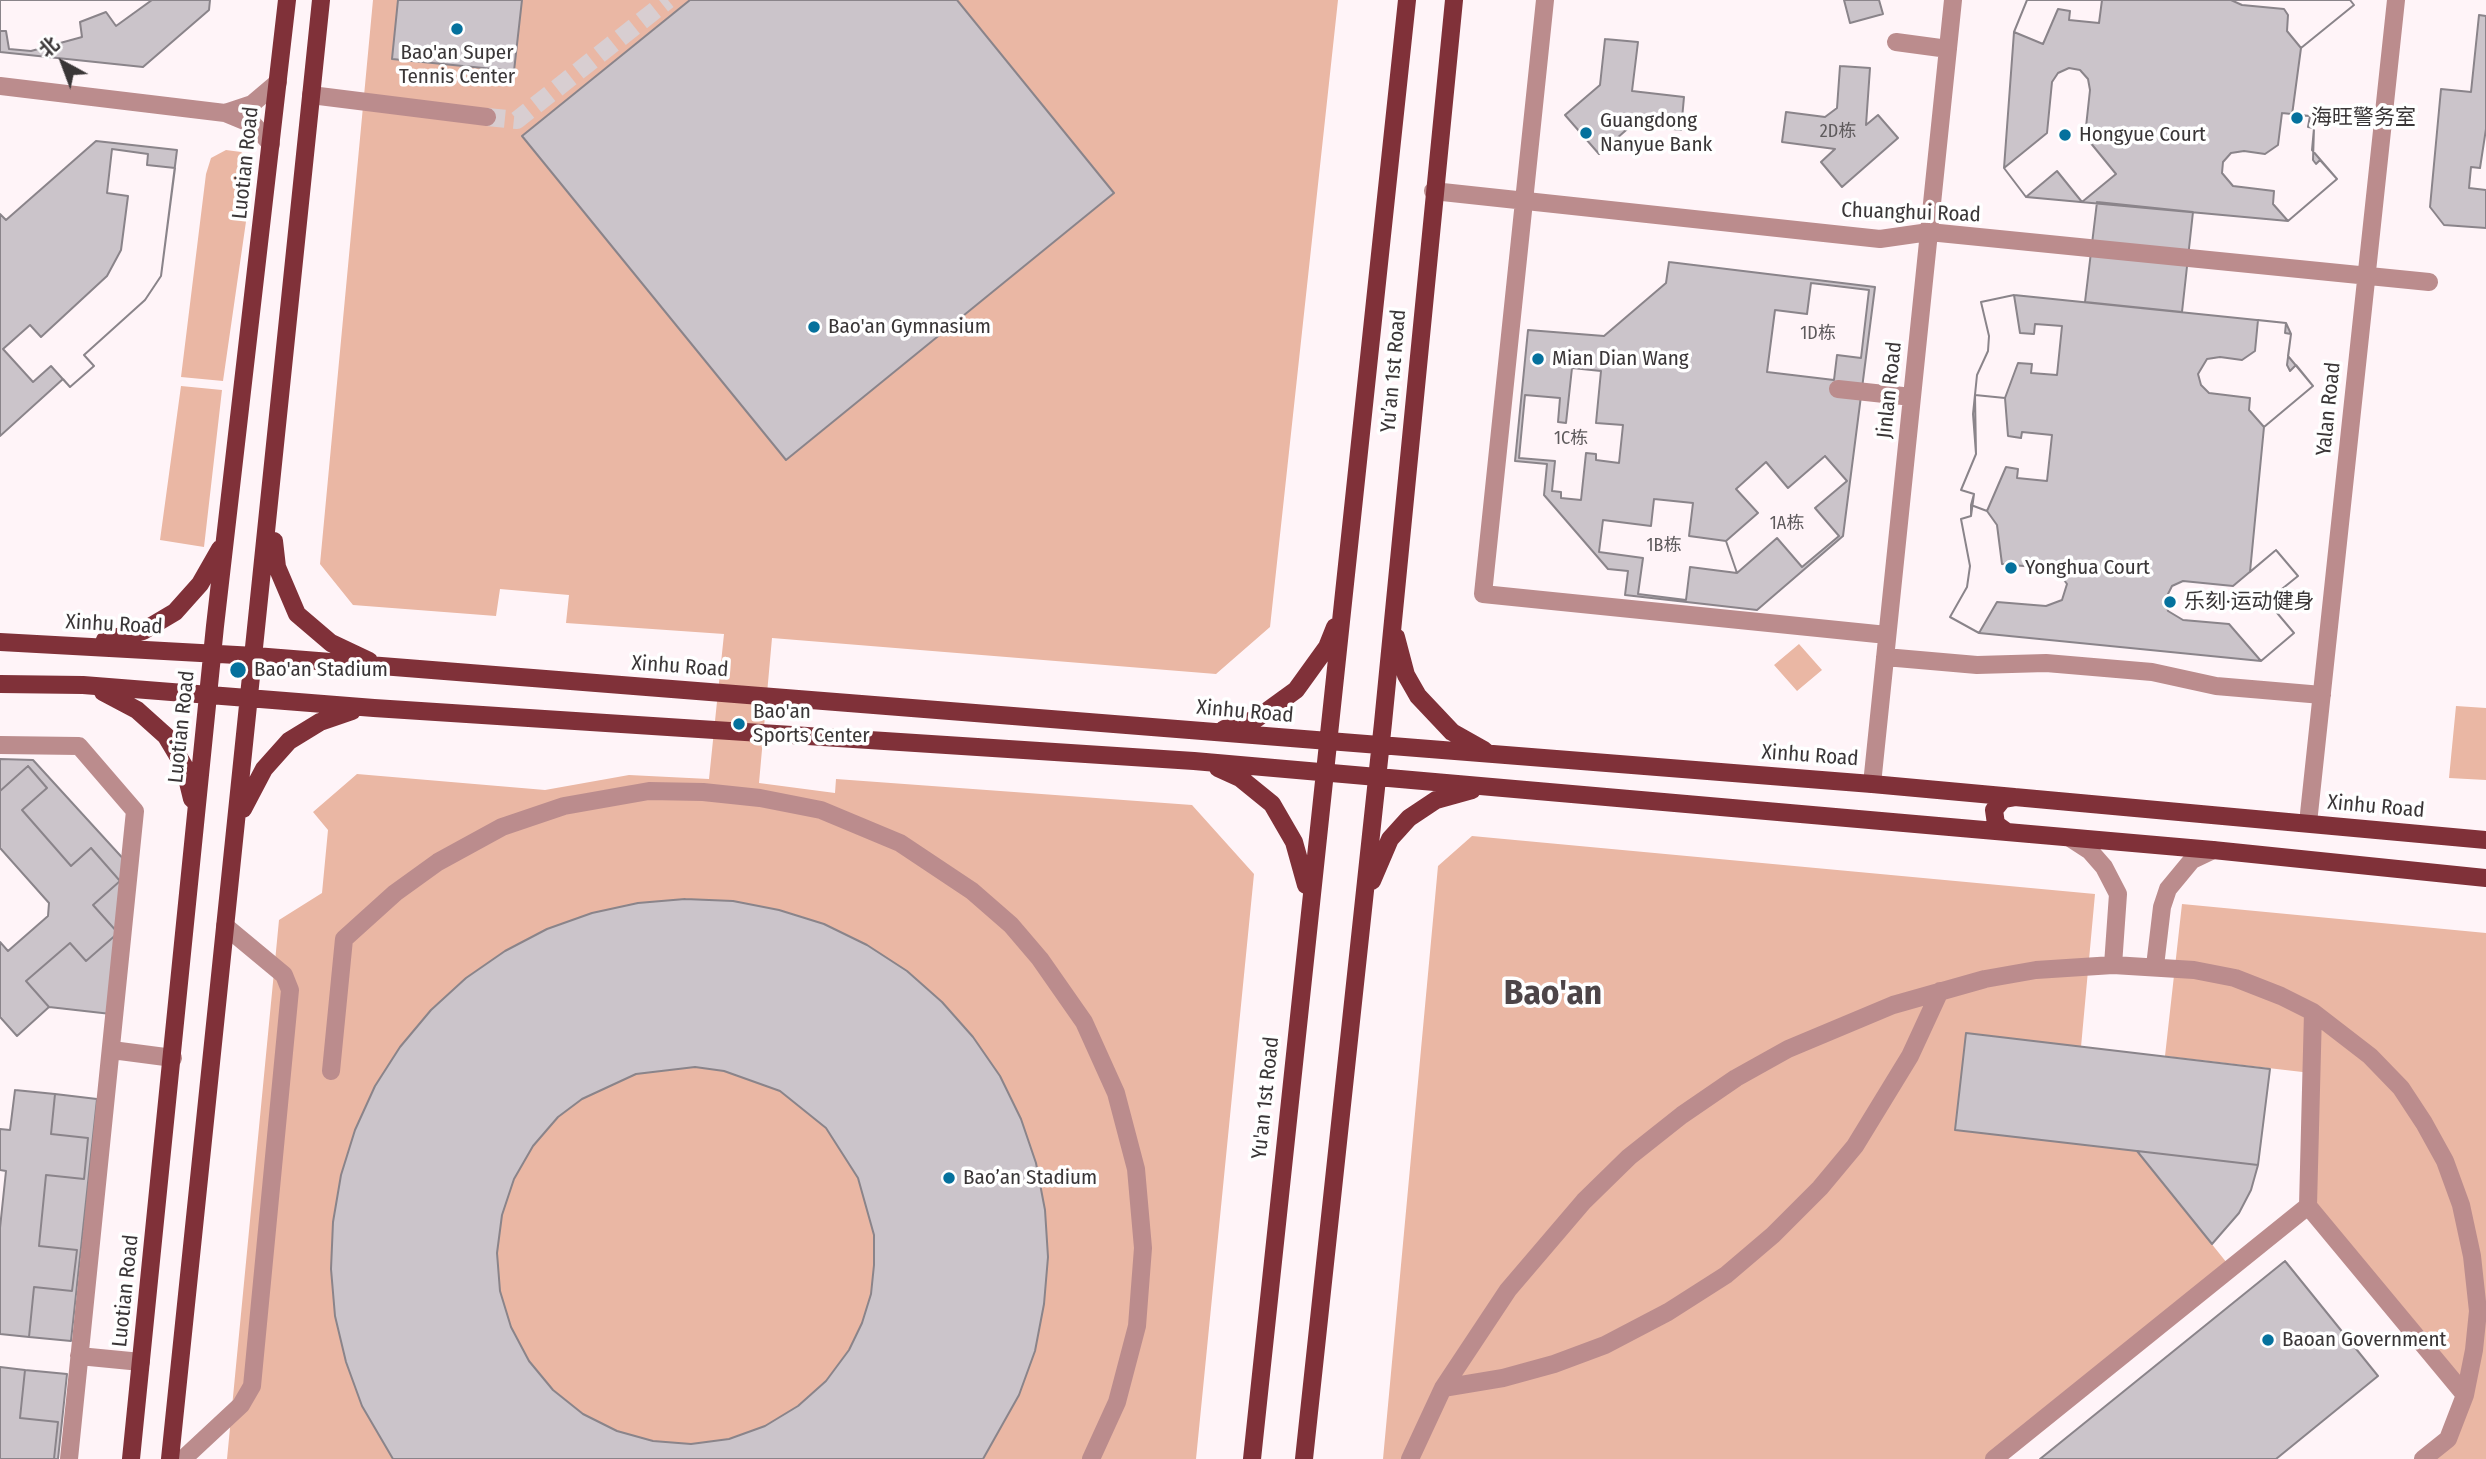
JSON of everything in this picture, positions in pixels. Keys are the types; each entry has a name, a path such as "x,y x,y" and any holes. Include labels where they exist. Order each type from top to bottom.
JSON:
{"main road":[{"name":"Luotian Road","path":"131,1459 173,1058 194,824 288,0"},
{"path":"170,1459 234,832 251,698 321,0"},
{"name":"Yu’an 1st Road","path":"1328,741 1407,0"},
{"name":"Yu’an 1st Road","path":"1380,746 1454,0"},
{"path":"270,511 277,567 297,614 331,643 385,667"},
{"path":"80,645 121,638 161,622 200,584 226,537"},
{"path":"1395,603 1398,651 1418,696 1452,732 1497,756"},
{"path":"1195,731 1241,725 1283,702 1320,658 1344,604"},
{"name":"Xinhu Road","path":"0,642 255,656 1872,784 2486,840"},
{"path":"0,684 83,685 374,708 1194,761 2213,849 2486,878"},
{"path":"83,685 124,701 166,736 184,766 190,783 194,824"},
{"path":"234,832 251,788 289,741 339,713 374,708"},
{"path":"1121,757 1134,754 1140,746 1138,731 1126,725"},
{"name":"Yu'an 1st Road","path":"1252,1459 1328,741"},
{"path":"1304,1459 1380,746"},
{"path":"1194,761 1240,778 1272,804 1294,842 1309,901"},
{"path":"1362,911 1379,860 1390,839 1409,818 1436,800 1459,792 1494,787"},
{"path":"2007,832 1996,824 1994,810 2003,799 2015,797"}],"street":[{"path":"1545,0 1483,594 1887,635"},
{"name":"Jinlan Road","path":"1872,784 1953,0"},
{"name":"Yalan Road","path":"2308,823 2396,0"},
{"path":"1896,42 1948,48"},
{"path":"225,113 252,104 278,82"},
{"path":"0,86 225,113 254,125 271,144"},
{"path":"311,95 487,117"},
{"name":"Chuanghui Road","path":"1433,191 1880,239 1928,232 2430,282"},
{"path":"1838,389 1912,397"},
{"path":"1885,657 1977,665 2046,663 2152,672 2216,686 2322,695"},
{"path":"0,745 79,746 135,811 69,1459"},
{"path":"331,1071 344,939 395,893 438,862 502,827 564,806 649,791 703,792 760,798 821,810 900,844 972,891 1011,925 1084,1022 1116,1093 1136,1169 1143,1248 1137,1326 1117,1402 1091,1459"},
{"path":"2070,838 2090,851 2104,867 2118,894 2113,965"},
{"path":"2155,966 2162,907 2168,889 2192,860 2213,849"},
{"path":"183,1459 241,1405 251,1386 290,990 284,975 225,926"},
{"path":"1410,1459 1443,1388 1508,1290 1544,1244 1629,1157 1682,1115 1736,1078 1788,1049 1844,1024 1940,991 2036,970 2113,965 2155,966 2235,978 2313,1013 2370,1056 2401,1088 2445,1161 2464,1218 2478,1311 2465,1395 2448,1439 2423,1459"},
{"path":"1443,1388 1554,1364 1605,1345 1668,1312 1726,1275 1773,1235 1820,1188 1855,1146 1910,1056 1940,991"},
{"path":"2313,1013 2308,1206 2465,1395"},
{"path":"112,1050 173,1058"},
{"path":"1994,1459 2308,1206"},
{"path":"79,1356 141,1362"}],"shaded area":[{"name":"Bao'an Sports Center","path":"373,0 1338,0 1270,627 1216,674 772,638 759,783 835,793 836,779 1192,805 1254,874 1196,1459 227,1459 279,920 322,893 328,830 313,812 357,774 545,790 629,775 709,779 724,634 566,623 569,595 500,589 496,616 353,605 320,564"},
{"path":"226,150 241,152 247,157 253,173 223,381 181,377 206,174 211,158"},
{"path":"181,386 222,390 204,547 160,540"},
{"path":"1799,644 1822,670 1797,691 1774,665"},
{"path":"2456,706 2486,708 2486,780 2449,778"},
{"path":"1472,836 2095,894 2081,1047 1966,1033 1955,1129 2137,1151 2231,1268 1994,1459 1383,1459 1438,866"},
{"path":"2182,904 2486,933 2486,1459 2423,1459 2448,1439 2464,1395 2308,1206 2311,1073 2165,1056"}],"building":[{"path":"0,0 152,0 116,26 106,12 80,22 82,37 31,51 9,49 6,31 0,31"},
{"path":"0,0 210,0 209,10 143,67 0,52"},
{"name":"Bao'an Super Tennis Center","path":"398,0 522,0 514,71 392,59"},
{"name":"Bao'an Gymnasium","path":"690,0 957,0 1114,193 786,460 522,136"},
{"path":"1844,0 1879,0 1883,14 1850,23"},
{"path":"2027,0 2350,0 2354,5 2301,48 2292,115 2310,116 2308,127 2314,128 2312,150 2337,179 2288,221 2026,197 2004,168 2014,32"},
{"path":"2027,0 2102,0 2099,23 2069,20 2070,11 2058,9 2043,44 2014,32"},
{"path":"2231,0 2350,0 2354,5 2301,48 2287,31 2288,15 2284,9 2242,5"},
{"path":"2479,15 2486,16 2486,129 2480,168 2471,167 2469,188 2486,190 2486,228 2444,225 2430,207 2441,89 2471,92"},
{"path":"1605,39 1638,42 1632,91 1684,97 1681,130 1633,124 1599,154 1565,115 1600,85"},
{"path":"1840,66 1870,68 1866,125 1878,115 1898,138 1842,187 1821,162 1835,149 1782,142 1786,112 1825,117 1837,108"},
{"name":"Hongyue Court","path":"2069,68 2080,70 2088,79 2090,90 2085,136 2116,174 2082,202 2057,171 2026,197 2004,168 2047,133 2052,82 2058,73"},
{"path":"2282,113 2310,116 2308,127 2314,128 2313,160 2316,164 2320,160 2337,179 2288,221 2273,204 2274,191 2233,186 2222,173 2223,162 2231,153 2244,151 2265,154 2278,145"},
{"path":"96,141 177,150 161,276 145,300 84,355 94,366 70,387 63,379 0,436 0,214 6,220"},
{"path":"112,149 148,154 147,165 175,168 161,276 145,300 84,355 94,366 70,387 51,366 33,382 3,349 30,325 41,337 107,276 121,250 128,196 107,193"},
{"path":"2097,202 2193,212 2182,312 2085,302"},
{"path":"1669,262 1875,287 1843,536 1757,610 1625,595 1628,571 1608,569 1544,495 1547,464 1515,461 1528,330 1604,336 1666,283"},
{"path":"1811,283 1869,290 1861,358 1837,355 1834,380 1767,372 1775,310 1807,314"},
{"path":"2014,295 2286,323 2291,334 2288,356 2313,386 2264,427 2250,572 2276,550 2298,576 2267,601 2294,633 2261,661 1979,633 1950,617 1967,587 1970,566 1961,519 1971,516 1974,494 1961,490 1976,454 1973,414 1977,375 1988,351 1989,336 1981,302"},
{"path":"2014,295 2020,333 2034,334 2035,324 2062,326 2057,375 2031,373 2032,364 2018,363 2005,398 1975,395 1977,375 1988,351 1989,336 1981,302"},
{"path":"2258,320 2286,323 2285,333 2291,334 2287,365 2290,371 2296,365 2313,386 2264,427 2249,410 2250,398 2209,393 2201,385 2198,374 2207,359 2220,357 2242,360 2255,351"},
{"path":"1572,368 1601,371 1596,423 1623,425 1619,463 1596,460 1596,454 1586,453 1581,500 1561,498 1561,492 1552,491 1555,461 1519,458 1525,395 1560,398 1558,422 1566,423"},
{"path":"1975,395 2005,398 2008,436 2021,438 2022,432 2052,435 2047,481 2017,478 2018,469 2006,467 1987,511 1971,505 1974,494 1961,490 1976,454"},
{"path":"1825,456 1847,481 1815,508 1839,536 1802,567 1777,538 1737,573 1726,541 1758,513 1736,489 1766,462 1788,488"},
{"path":"1654,499 1693,503 1689,536 1726,541 1737,573 1690,567 1686,600 1638,594 1643,558 1599,552 1603,520 1651,526"},
{"name":"Yonghua Court","path":"1971,505 1987,511 1997,525 2002,564 2056,569 2067,584 2062,600 2046,606 1997,602 1979,633 1950,617 1967,587 1970,566 1961,519 1971,516"},
{"path":"2276,550 2298,576 2267,601 2294,633 2261,661 2229,624 2183,620 2168,611 2165,600 2172,586 2183,581 2233,586"},
{"path":"0,759 33,760 128,864 111,1014 49,1007 26,981 70,943 86,961 118,933 93,905 120,881 91,848 71,866 22,810 47,788 28,766 0,791"},
{"path":"28,766 47,788 22,810 71,866 91,848 120,881 93,905 118,933 86,961 70,943 26,981 49,1007 17,1036 0,1017 0,942 8,951 48,916 49,903 0,848 0,791"},
{"name":"Bao’an Stadium","path":"685,899 733,901 779,910 824,924 867,945 907,971 942,1002 973,1037 1000,1076 1021,1119 1036,1163 1045,1210 1048,1257 1044,1304 1035,1351 1019,1395 983,1459 393,1459 362,1406 346,1362 335,1316 331,1269 333,1222 341,1175 355,1130 375,1086 400,1047 431,1010 466,978 505,951 547,929 592,913 638,903","holes":["695,1067 724,1071 780,1091 826,1128 858,1178 874,1235 871,1294 862,1323 849,1350 826,1381 798,1406 765,1426 729,1439 691,1444 653,1441 617,1431 583,1414 553,1390 529,1361 511,1327 500,1291 497,1253 502,1215 514,1179 533,1146 558,1117 582,1099 636,1074"]},
{"path":"1966,1033 2270,1069 2258,1165 1955,1130"},
{"path":"15,1090 55,1094 51,1134 88,1138 84,1179 46,1175 39,1246 77,1250 72,1291 34,1287 29,1337 0,1334 0,1228 6,1171 0,1170 0,1129 10,1130"},
{"path":"55,1094 97,1099 71,1341 29,1337 34,1287 72,1291 77,1250 39,1246 46,1175 84,1179 88,1138 51,1134"},
{"path":"2137,1151 2258,1165 2251,1190 2239,1213 2212,1244"},
{"name":"Baoan Government","path":"2285,1261 2378,1376 2276,1459 2040,1459"},
{"path":"0,1367 25,1370 20,1418 58,1422 54,1459 0,1459"},
{"path":"25,1370 67,1374 58,1459 54,1459 58,1422 20,1418"}],"tunnel":[{"path":"487,117 517,120 668,0"}],"place":[{"name":"Bao'an Super Tennis Center","path":"457,29"},
{"name":"海旺警务室","path":"2297,118"},
{"name":"Guangdong Nanyue Bank","path":"1586,133"},
{"name":"Hongyue Court","path":"2065,135"},
{"name":"Bao'an Gymnasium","path":"814,327"},
{"name":"Mian Dian Wang","path":"1538,359"},
{"name":"Yonghua Court","path":"2011,568"},
{"name":"乐刻·运动健身","path":"2170,602"},
{"name":"Bao'an Stadium","path":"238,670"},
{"name":"Bao'an Sports Center","path":"739,724"},
{"name":"Bao’an Stadium","path":"949,1178"},
{"name":"Baoan Government","path":"2268,1340"}],"district":[{"name":"Bao'an","path":"1553,994"}]}
